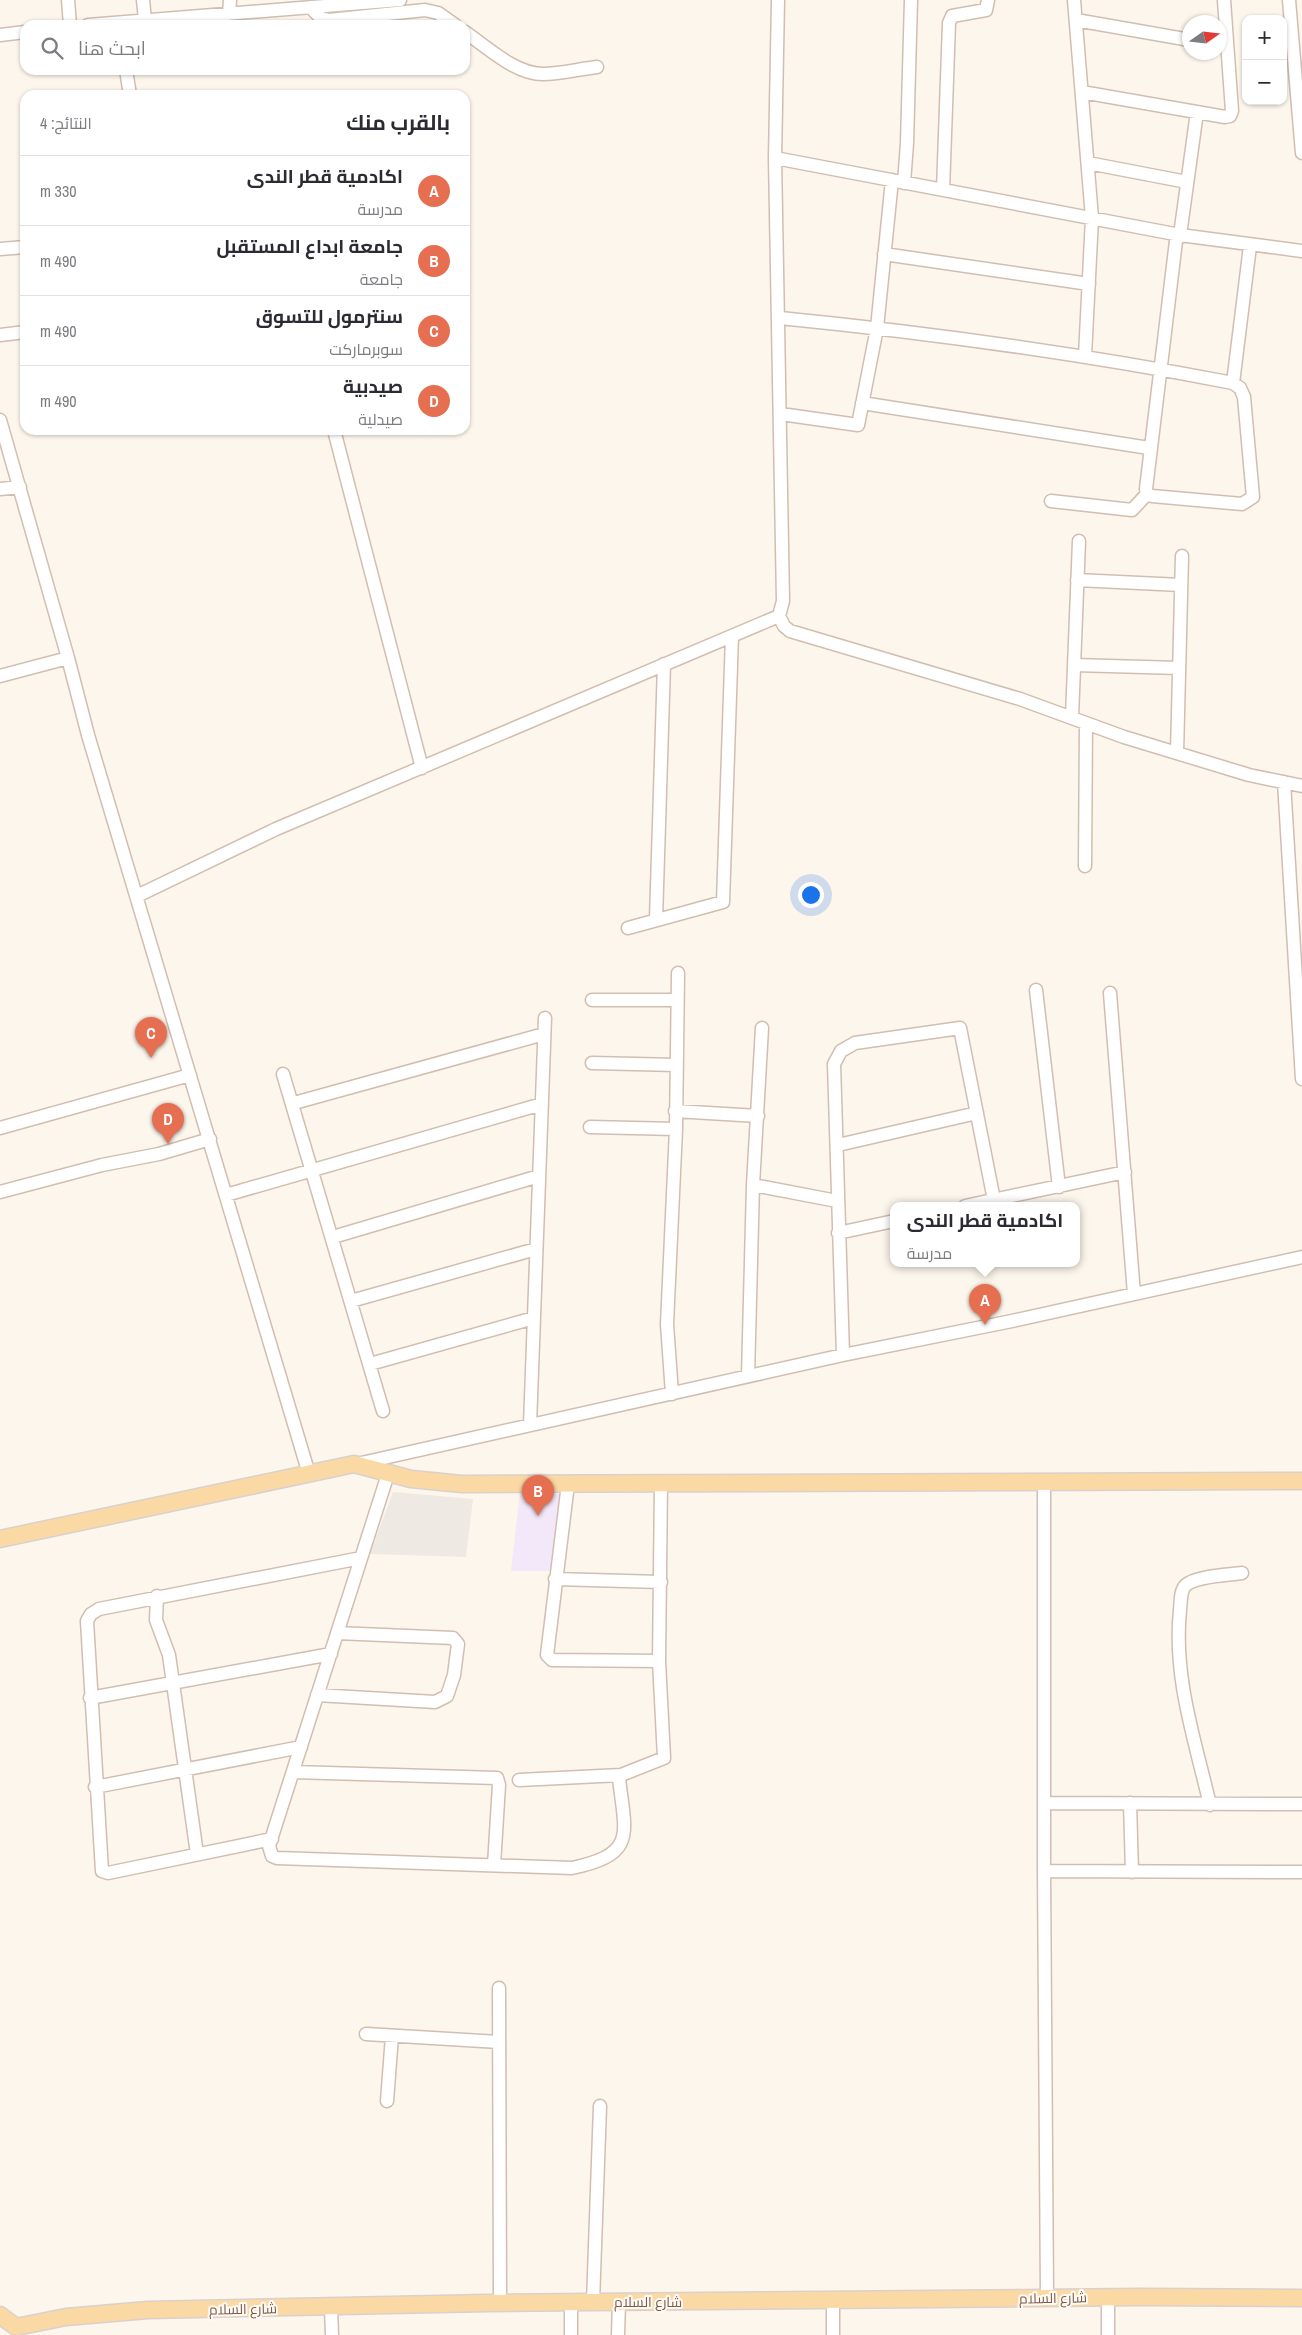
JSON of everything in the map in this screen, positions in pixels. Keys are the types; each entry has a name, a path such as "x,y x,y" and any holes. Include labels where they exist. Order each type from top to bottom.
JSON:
{"main road":[{"path":"0,1540 354,1464 388,1474 444,1483 661,1484 1302,1480"},
{"name":"شارع السلام","path":"0,2315 15,2331 66,2317 122,2311 571,2302 1108,2297 1302,2298"}],"street":[{"path":"68,0 70,20"},
{"path":"143,0 145,20 229,14 283,5 310,7 366,1 400,0"},
{"path":"229,14 230,0"},
{"path":"778,0 775,158 780,318 783,600 779,616 784,626 790,631 979,686 1072,717 1124,737 1302,786"},
{"path":"781,414 856,426 858,423 877,328 884,254 898,182 908,143 911,0"},
{"path":"943,190 949,22 952,16 958,14 986,10 988,0"},
{"path":"1074,0 1092,218 1085,356"},
{"path":"1224,0 1224,15"},
{"path":"1289,0 1298,49 1302,153"},
{"path":"310,7 321,18 329,20 416,10 432,10 447,20"},
{"path":"1076,20 1182,39"},
{"path":"0,35 20,33"},
{"path":"470,36 515,67 526,72 542,74 597,67"},
{"path":"1082,92 1225,117 1232,112 1225,60"},
{"path":"127,75 129,90"},
{"path":"780,318 959,337 1085,356 1162,369 1233,383 1240,388 1244,397 1253,497 1242,504 1152,496 1148,494 1146,489 1162,369 1176,241 1180,235 1197,112"},
{"path":"775,158 1180,235 1250,246 1302,251"},
{"path":"1088,163 1187,182"},
{"path":"1233,383 1250,246"},
{"path":"0,249 20,247"},
{"path":"884,254 1089,284"},
{"path":"0,335 20,333"},
{"path":"862,403 1150,448"},
{"path":"0,420 88,735 309,1474"},
{"path":"335,435 422,768"},
{"path":"0,490 20,487"},
{"path":"1051,501 1132,510 1148,494"},
{"path":"1072,717 1079,541"},
{"path":"1177,753 1182,556"},
{"path":"1077,580 1181,585"},
{"path":"137,896 276,829 779,616"},
{"path":"628,928 656,919 720,904 725,898 732,636"},
{"path":"0,676 68,658"},
{"path":"656,919 664,664"},
{"path":"1074,665 1179,668"},
{"path":"1085,866 1086,723"},
{"path":"1284,782 1302,1079"},
{"path":"672,1394 667,1324 676,1130 678,973"},
{"path":"1036,990 1059,1187"},
{"path":"1110,993 1134,1294"},
{"path":"592,1000 677,1000"},
{"path":"530,1424 545,1018"},
{"path":"748,1376 753,1185 762,1028"},
{"path":"842,1355 837,1201 838,1145 834,1064 841,1051 855,1043 960,1028 994,1200"},
{"path":"294,1103 544,1034"},
{"path":"592,1063 677,1065"},
{"path":"283,1074 294,1103 383,1411"},
{"path":"0,1128 190,1075"},
{"path":"226,1195 542,1104"},
{"path":"675,1111 758,1116"},
{"path":"838,1145 978,1113"},
{"path":"590,1127 676,1130"},
{"path":"0,1192 110,1163 159,1154 210,1139"},
{"path":"984,1202 1125,1172"},
{"path":"333,1236 539,1176"},
{"path":"753,1185 837,1201"},
{"path":"838,1234 890,1223"},
{"path":"351,1301 536,1249"},
{"path":"354,1464 842,1355 1134,1294 1302,1256"},
{"path":"370,1364 534,1318"},
{"path":"388,1474 272,1839 270,1852 277,1858 572,1868 604,1859 617,1850 624,1833 619,1779 621,1775"},
{"path":"1044,1482 1047,2298"},
{"path":"568,1484 546,1648 548,1658 614,1662 659,1661"},
{"path":"519,1780 621,1775 664,1758 659,1661 661,1484"},
{"path":"272,1839 104,1872 100,1867 86,1626 88,1617 99,1609 157,1596 361,1558"},
{"path":"1210,1805 1186,1714 1179,1666 1178,1627 1182,1590 1191,1581 1242,1573"},
{"path":"555,1579 661,1582"},
{"path":"157,1596 157,1626 169,1655 197,1854"},
{"path":"317,1695 436,1702 447,1696 454,1675 458,1644 453,1638 337,1633"},
{"path":"90,1698 331,1654"},
{"path":"95,1787 301,1747"},
{"path":"293,1772 497,1778 499,1785 494,1865"},
{"path":"1044,1803 1302,1804"},
{"path":"1130,1803 1132,1872"},
{"path":"1044,1872 1302,1872"},
{"path":"499,1988 500,2303"},
{"path":"366,2034 499,2042"},
{"path":"387,2101 392,2036"},
{"path":"593,2302 600,2106"},
{"path":"1108,2297 1108,2335"},
{"path":"833,2300 833,2335"},
{"path":"571,2302 571,2335"},
{"path":"618,2335 619,2302"},
{"path":"331,2306 332,2335"}],"shaded area":[{"path":"393,1492 473,1499 466,1557 370,1554"},
{"path":"520,1492 560,1494 551,1571 511,1571"}],"place":[{"name":"سنترمول للتسوق","path":"151,1058"},
{"name":"صيدبية","path":"168,1144"},
{"name":"اكادمية قطر الندى","path":"985,1325"},
{"name":"جامعة ابداع المستقبل","path":"538,1516"}]}
